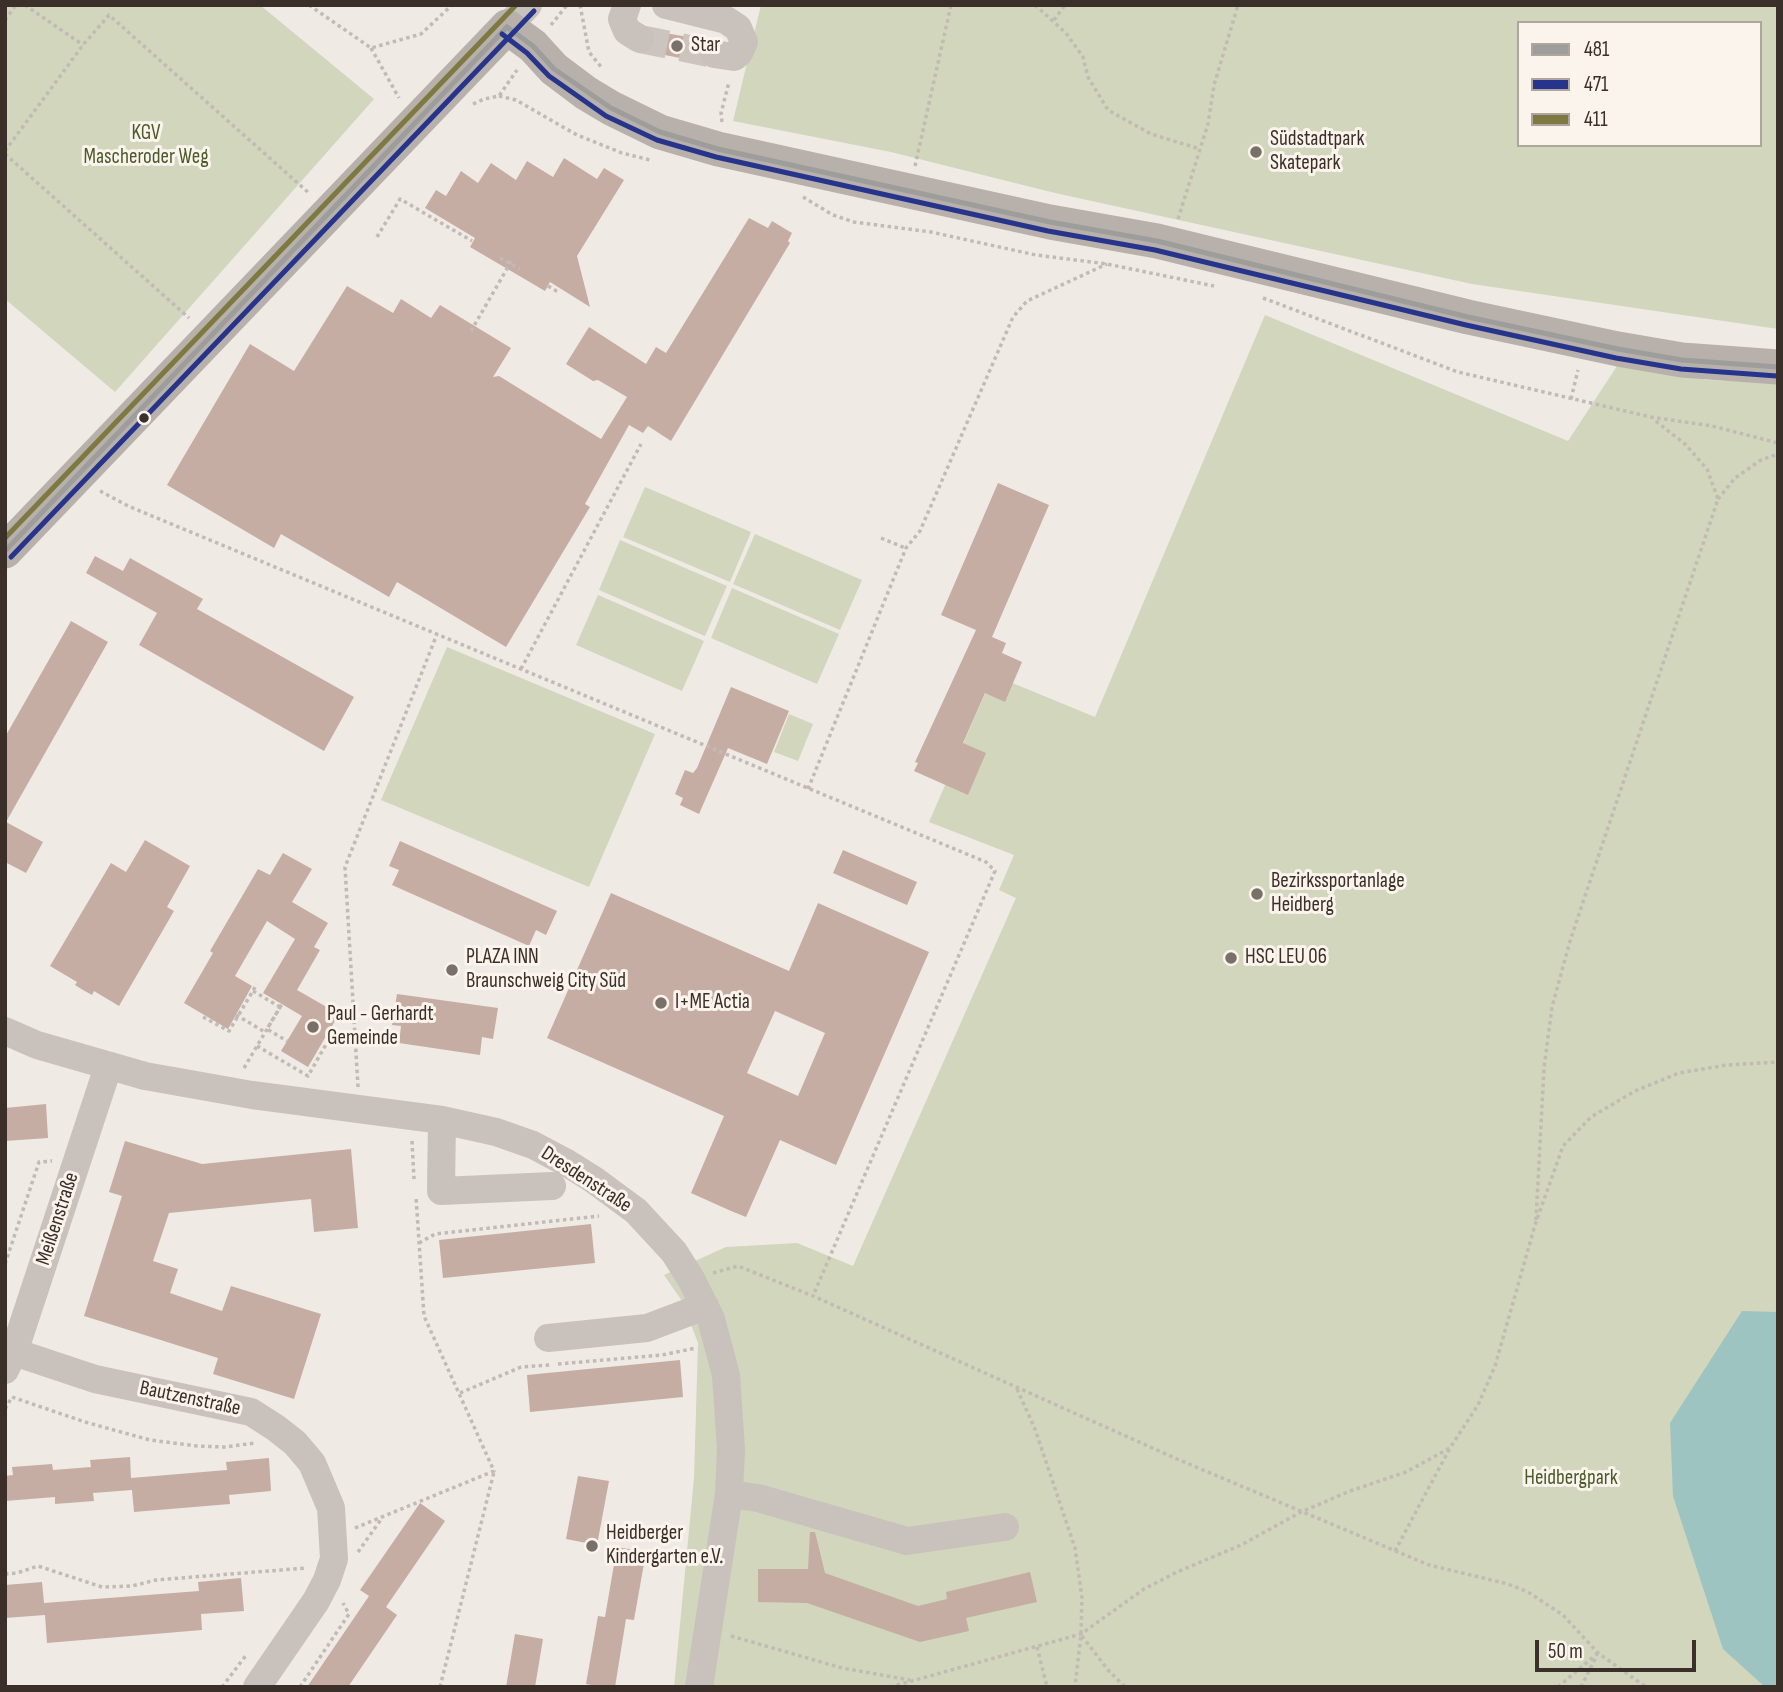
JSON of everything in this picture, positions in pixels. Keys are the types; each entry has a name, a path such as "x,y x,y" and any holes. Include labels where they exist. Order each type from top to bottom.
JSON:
{"main road":[{"path":"5,551 332,209 511,14 533,46 554,69 586,93 660,132 737,154 1050,222 1157,242 1430,308 1618,349 1682,359 1778,367"}],"street":[{"path":"627,5 622,19 627,31 640,39"},
{"path":"666,5 726,20 738,28 744,42 727,53"},
{"name":"Dresdenstraße","path":"5,1031 37,1045 145,1076 253,1095 442,1120 496,1132 533,1145 594,1180 636,1211 674,1252 705,1306 718,1343 730,1405 729,1494 699,1687"},
{"name":"Meißenstraße","path":"17,1360 108,1067"},
{"path":"442,1120 441,1191 552,1186"},
{"path":"548,1338 647,1328 705,1306"},
{"name":"Bautzenstraße","path":"17,1360 94,1380 251,1412 295,1443 312,1463 331,1508 334,1559 316,1601 257,1687"},
{"path":"729,1494 758,1498 906,1541 1005,1527"}],"path":[{"path":"5,20 16,5"},
{"path":"25,5 83,45"},
{"path":"309,5 371,48 405,107"},
{"path":"371,48 421,34 452,5"},
{"path":"910,192 951,5"},
{"path":"1035,5 1054,20 1083,57 1088,77 1108,110 1151,134 1200,149"},
{"path":"1054,20 1065,5"},
{"path":"1157,242 1171,234 1177,224 1208,124 1214,85 1238,5"},
{"path":"211,336 5,153 83,45 109,15 316,200 332,209"},
{"path":"722,124 727,53"},
{"path":"499,96 516,100 577,135 622,153 659,162"},
{"path":"800,195 833,215 854,222 931,232 1036,255 1107,264 1214,286"},
{"path":"377,237 400,199 472,241"},
{"path":"500,258 520,269"},
{"path":"808,789 906,548 920,531 1013,317 1027,301 1119,258"},
{"path":"471,331 511,262"},
{"path":"548,286 558,292"},
{"path":"1255,295 1458,372 1651,417 1712,426 1778,443"},
{"path":"1651,417 1685,444 1707,469 1718,499"},
{"path":"521,669 641,444"},
{"path":"1535,1225 1544,1068 1552,1007 1570,941 1718,499 1735,478 1761,460 1778,454"},
{"path":"97,490 141,512 986,862 996,871 813,1296"},
{"path":"881,538 906,548"},
{"path":"360,1108 345,867 437,634"},
{"path":"203,1017 229,1031 257,984"},
{"path":"241,1073 280,1007 253,990"},
{"path":"237,1015 287,1041"},
{"path":"257,1046 308,1076 328,1041"},
{"path":"1395,1551 1450,1448 1478,1405 1495,1366 1535,1225 1563,1146 1591,1117 1635,1091 1679,1073 1727,1065 1778,1062"},
{"path":"411,1132 424,1316 495,1471 440,1687"},
{"path":"5,1264 39,1162 53,1161"},
{"path":"419,1243 435,1234 636,1211"},
{"path":"691,1279 738,1266 813,1296 1395,1551 1429,1565 1508,1584 1528,1592 1563,1615 1598,1653 1646,1687"},
{"path":"460,1393 521,1367 662,1356 718,1343"},
{"path":"5,1409 12,1397 17,1360"},
{"path":"1016,1387 1035,1429 1075,1549 1082,1598 1075,1687"},
{"path":"12,1397 85,1422 150,1440 225,1447 256,1443"},
{"path":"890,1687 1081,1634 1144,1589 1177,1572 1241,1545 1301,1512 1350,1491 1406,1472 1450,1448"},
{"path":"332,1533 352,1529 495,1471"},
{"path":"358,1553 384,1516"},
{"path":"5,1574 38,1566 102,1587 309,1568 301,1578"},
{"path":"300,1687 349,1614 341,1600"},
{"path":"708,1632 733,1636 842,1668 912,1681"},
{"path":"1081,1634 1108,1670 1125,1687"},
{"path":"1037,1647 1047,1687"},
{"path":"1559,1687 1598,1653"},
{"path":"1581,1687 1598,1653"},
{"path":"222,1687 247,1654"}],"green space":[{"name":"KGV Mascheroder Weg","path":"5,5 260,5 374,99 115,392 5,299"},
{"path":"761,5 1778,5 1778,329 1472,284 1055,193 891,152 733,121"},
{"name":"Heidbergpark","path":"1265,315 1568,441 1617,366 1708,380 1778,383 1778,1687 674,1687 694,1478 698,1343 682,1301 664,1275 726,1247 797,1243 853,1266 1016,898 999,890 1014,855 929,822 993,675 1095,717"},
{"path":"645,487 751,532 730,582 623,537"},
{"path":"755,534 862,580 840,630 733,584"},
{"path":"620,540 727,586 705,636 599,590"},
{"path":"732,588 839,634 817,684 711,638"},
{"path":"598,595 704,641 682,691 576,645"},
{"path":"447,647 655,734 589,887 381,800"},
{"path":"789,714 813,724 798,761 774,752"}],"water":[{"path":"1742,1311 1778,1312 1778,1687 1765,1687 1723,1649 1673,1496 1670,1423"}],"building":[{"name":"Star","path":"654,31 705,40 698,51 700,62 650,52 657,40"},
{"path":"564,158 597,179 604,168 624,180 577,256 590,307 550,282 545,291 470,247 475,238 425,208 436,190 446,196 461,171 478,183 491,163 516,180 527,161 553,177"},
{"path":"749,218 768,228 772,221 792,233 788,241 790,243 671,441 648,426 643,433 629,425 585,504 590,507 506,647 397,582 389,597 281,534 274,548 167,485 250,344 294,371 347,286 393,313 401,299 431,318 440,305 511,348 493,377 499,376 601,439 627,397 598,380 593,381 566,364 589,327 646,364 656,347 666,353"},
{"path":"998,483 1049,505 992,637 1006,643 1002,653 1022,662 1005,702 985,693 963,743 986,753 968,795 914,771 918,763 915,762 976,630 941,615"},
{"path":"95,556 123,571 130,558 203,599 197,609 354,697 324,751 139,645 157,613 86,573"},
{"path":"71,621 108,642 6,822 43,842 26,873 5,862 5,737"},
{"path":"731,687 789,711 767,764 728,748 699,814 680,805 683,798 675,794 685,770 693,773 697,768"},
{"path":"145,840 190,866 167,907 174,911 119,1006 94,991 92,995 83,990 75,985 77,982 50,966 111,863 126,872"},
{"path":"400,841 557,911 546,935 536,930 529,946 392,885 399,870 389,866"},
{"path":"843,850 917,882 907,905 833,873"},
{"path":"283,853 312,869 292,902 328,923 314,947 320,950 297,990 339,1014 308,1067 281,1051 302,1016 263,993 295,939 267,921 235,976 252,986 228,1029 184,1003 213,953 210,951 258,869 270,875"},
{"path":"611,893 789,971 818,903 929,952 836,1165 780,1140 746,1217 691,1193 724,1116 547,1038","holes":["775,1011 825,1033 798,1096 747,1073"]},
{"path":"397,994 498,1008 493,1039 482,1037 480,1055 399,1043 401,1026 392,1025"},
{"path":"46,1104 48,1138 5,1141 5,1108"},
{"path":"125,1141 202,1164 351,1149 358,1228 314,1232 311,1199 169,1213 153,1261 178,1269 170,1293 222,1311 231,1286 321,1314 294,1399 213,1374 218,1358 84,1316 122,1196 109,1192"},
{"path":"591,1224 595,1263 443,1278 439,1240"},
{"path":"680,1360 683,1397 530,1412 527,1375"},
{"path":"130,1457 131,1478 227,1470 226,1462 269,1458 271,1491 229,1495 230,1504 134,1512 132,1490 93,1493 94,1501 55,1504 55,1497 5,1501 5,1476 13,1475 12,1467 52,1464 53,1470 91,1467 90,1460"},
{"path":"578,1476 609,1481 597,1545 566,1539"},
{"path":"420,1503 445,1521 386,1607 397,1615 348,1687 307,1687 369,1596 360,1590"},
{"path":"810,1532 815,1532 825,1573 918,1606 947,1599 946,1592 1030,1572 1037,1602 966,1618 969,1631 920,1642 807,1603 758,1602 758,1569 808,1569"},
{"path":"617,1547 646,1552 634,1620 626,1619 615,1687 602,1687 586,1684 598,1616 605,1617"},
{"path":"241,1578 244,1611 201,1614 202,1630 47,1643 45,1615 5,1618 5,1585 42,1582 44,1603 199,1591 198,1582"},
{"path":"515,1634 543,1639 535,1687 506,1687"}],"tunnel":[{"path":"640,39 714,54"}],"transit line":[{"name":"411","path":"5,538 516,5"},
{"name":"471","path":"11,557 534,11"},
{"name":"481","path":"507,27 533,46 554,69 611,108 660,132 718,149 1050,222 1157,241 1468,317 1618,349 1682,360 1778,367"},
{"name":"481","path":"5,551 507,27"},
{"name":"471","path":"502,34 527,53 549,76 606,116 657,140 716,157 1048,231 1155,250 1616,358 1681,369 1777,376"}],"place":[{"name":"Star","path":"677,46"},
{"name":"Südstadtpark Skatepark","path":"1256,152"},
{"name":"Bezirkssportanlage Heidberg","path":"1257,894"},
{"name":"HSC LEU 06","path":"1231,958"},
{"name":"PLAZA INN Braunschweig City Süd","path":"452,970"},
{"name":"I+ME Actia","path":"661,1003"},
{"name":"Paul - Gerhardt Gemeinde","path":"313,1027"},
{"name":"Heidberger Kindergarten e.V.","path":"592,1546"}]}
